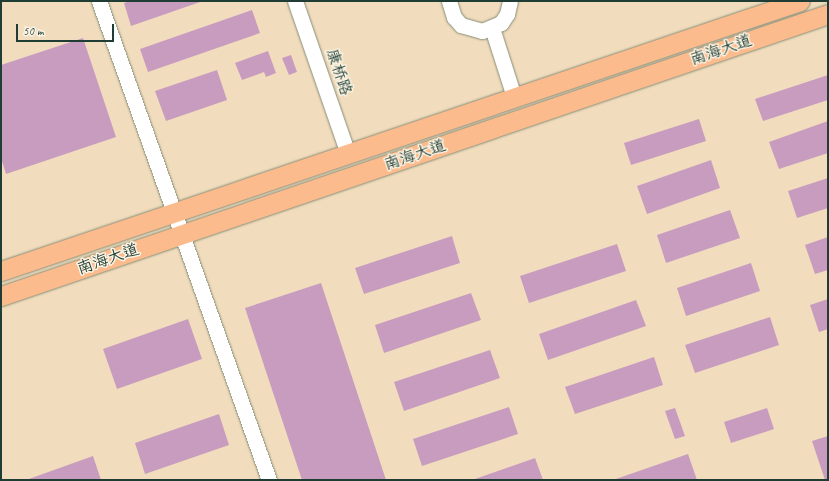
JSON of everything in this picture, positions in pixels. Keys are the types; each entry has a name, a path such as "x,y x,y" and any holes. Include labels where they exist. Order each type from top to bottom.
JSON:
{"main road":[{"name":"南海大道","path":"1,271 800,1"},
{"name":"南海大道","path":"1,296 828,14"}],"street":[{"path":"99,1 268,480"},
{"name":"康桥路","path":"296,1 348,154"},
{"path":"450,1 454,17 461,25 476,30 492,28 507,14 510,1"},
{"path":"492,28 514,98"}],"building":[{"path":"130,1 203,1 131,26 124,3"},
{"path":"252,10 260,33 148,72 140,49"},
{"path":"83,38 116,137 6,174 1,158 1,65"},
{"path":"268,51 276,73 266,77 264,72 242,80 235,63"},
{"path":"291,55 297,72 289,75 282,58"},
{"path":"217,70 227,100 166,121 155,91"},
{"path":"828,75 828,100 763,121 755,99"},
{"path":"699,119 706,141 631,165 624,143"},
{"path":"828,121 828,153 779,169 769,142"},
{"path":"711,160 720,188 647,214 637,186"},
{"path":"828,178 828,208 797,218 788,191"},
{"path":"730,210 740,238 666,263 657,235"},
{"path":"452,236 460,263 364,294 355,268"},
{"path":"828,237 828,270 815,274 805,245"},
{"path":"617,244 626,271 529,303 520,276"},
{"path":"751,263 760,291 686,316 677,288"},
{"path":"321,283 386,480 302,480 245,308"},
{"path":"471,293 481,320 384,353 375,325"},
{"path":"828,299 828,329 819,332 810,305"},
{"path":"636,300 646,326 548,360 539,334"},
{"path":"770,317 779,345 695,373 685,345"},
{"path":"188,319 202,359 117,389 103,349"},
{"path":"490,350 500,378 404,411 394,382"},
{"path":"654,357 663,385 575,414 565,387"},
{"path":"509,407 518,434 422,466 413,439"},
{"path":"675,408 685,436 675,439 665,411"},
{"path":"767,408 774,429 731,443 724,422"},
{"path":"219,414 229,445 145,474 135,443"},
{"path":"828,436 828,480 825,480 812,441"},
{"path":"688,454 697,480 613,480"},
{"path":"93,456 101,480 26,480"},
{"path":"535,458 543,480 472,480"}]}
